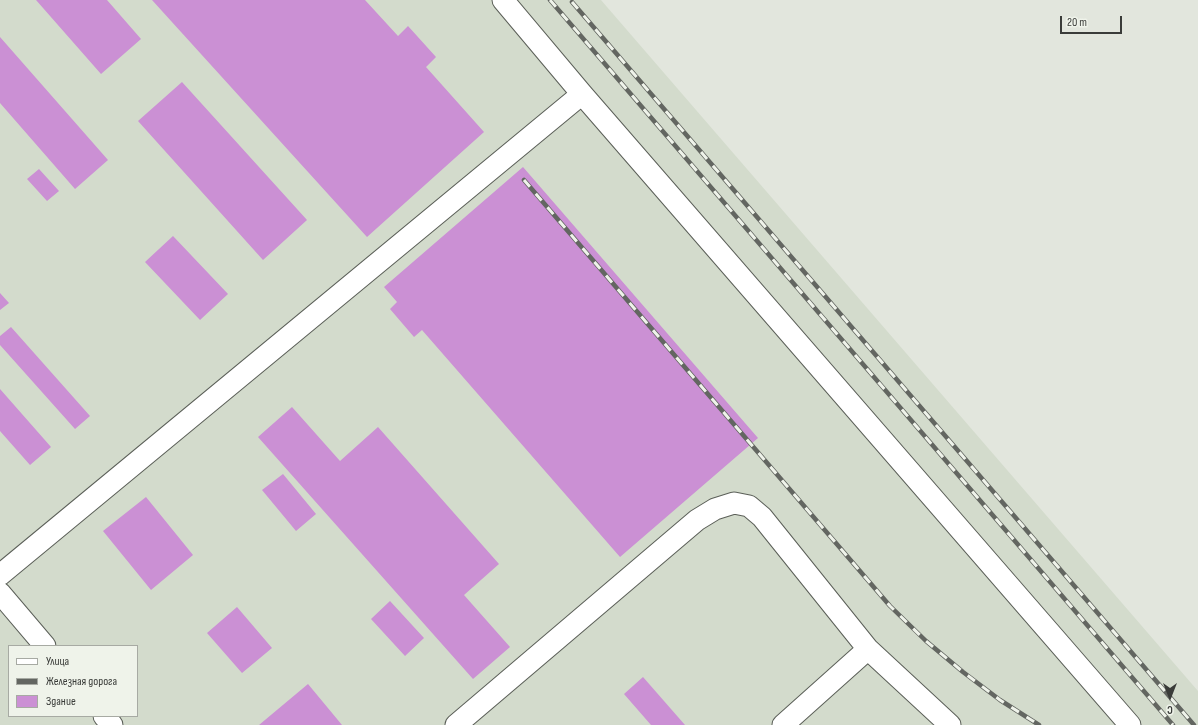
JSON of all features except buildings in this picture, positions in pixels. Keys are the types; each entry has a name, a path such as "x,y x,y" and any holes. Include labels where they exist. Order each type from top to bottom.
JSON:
{"lane":[{"path":"503,0 1119,721"},
{"path":"0,575 582,94"},
{"path":"456,725 698,520 715,509 734,503 748,506 762,517 868,649 950,725"},
{"path":"0,593 44,645"},
{"path":"783,725 868,649"},
{"path":"105,717 112,725"}],"shaded area":[{"path":"0,0 601,0 1198,691 1198,725 0,725"}],"railway":[{"path":"550,0 1173,725"},
{"path":"572,2 1194,725"},
{"path":"524,180 890,606 926,641 963,672 1000,700 1039,725"}]}
